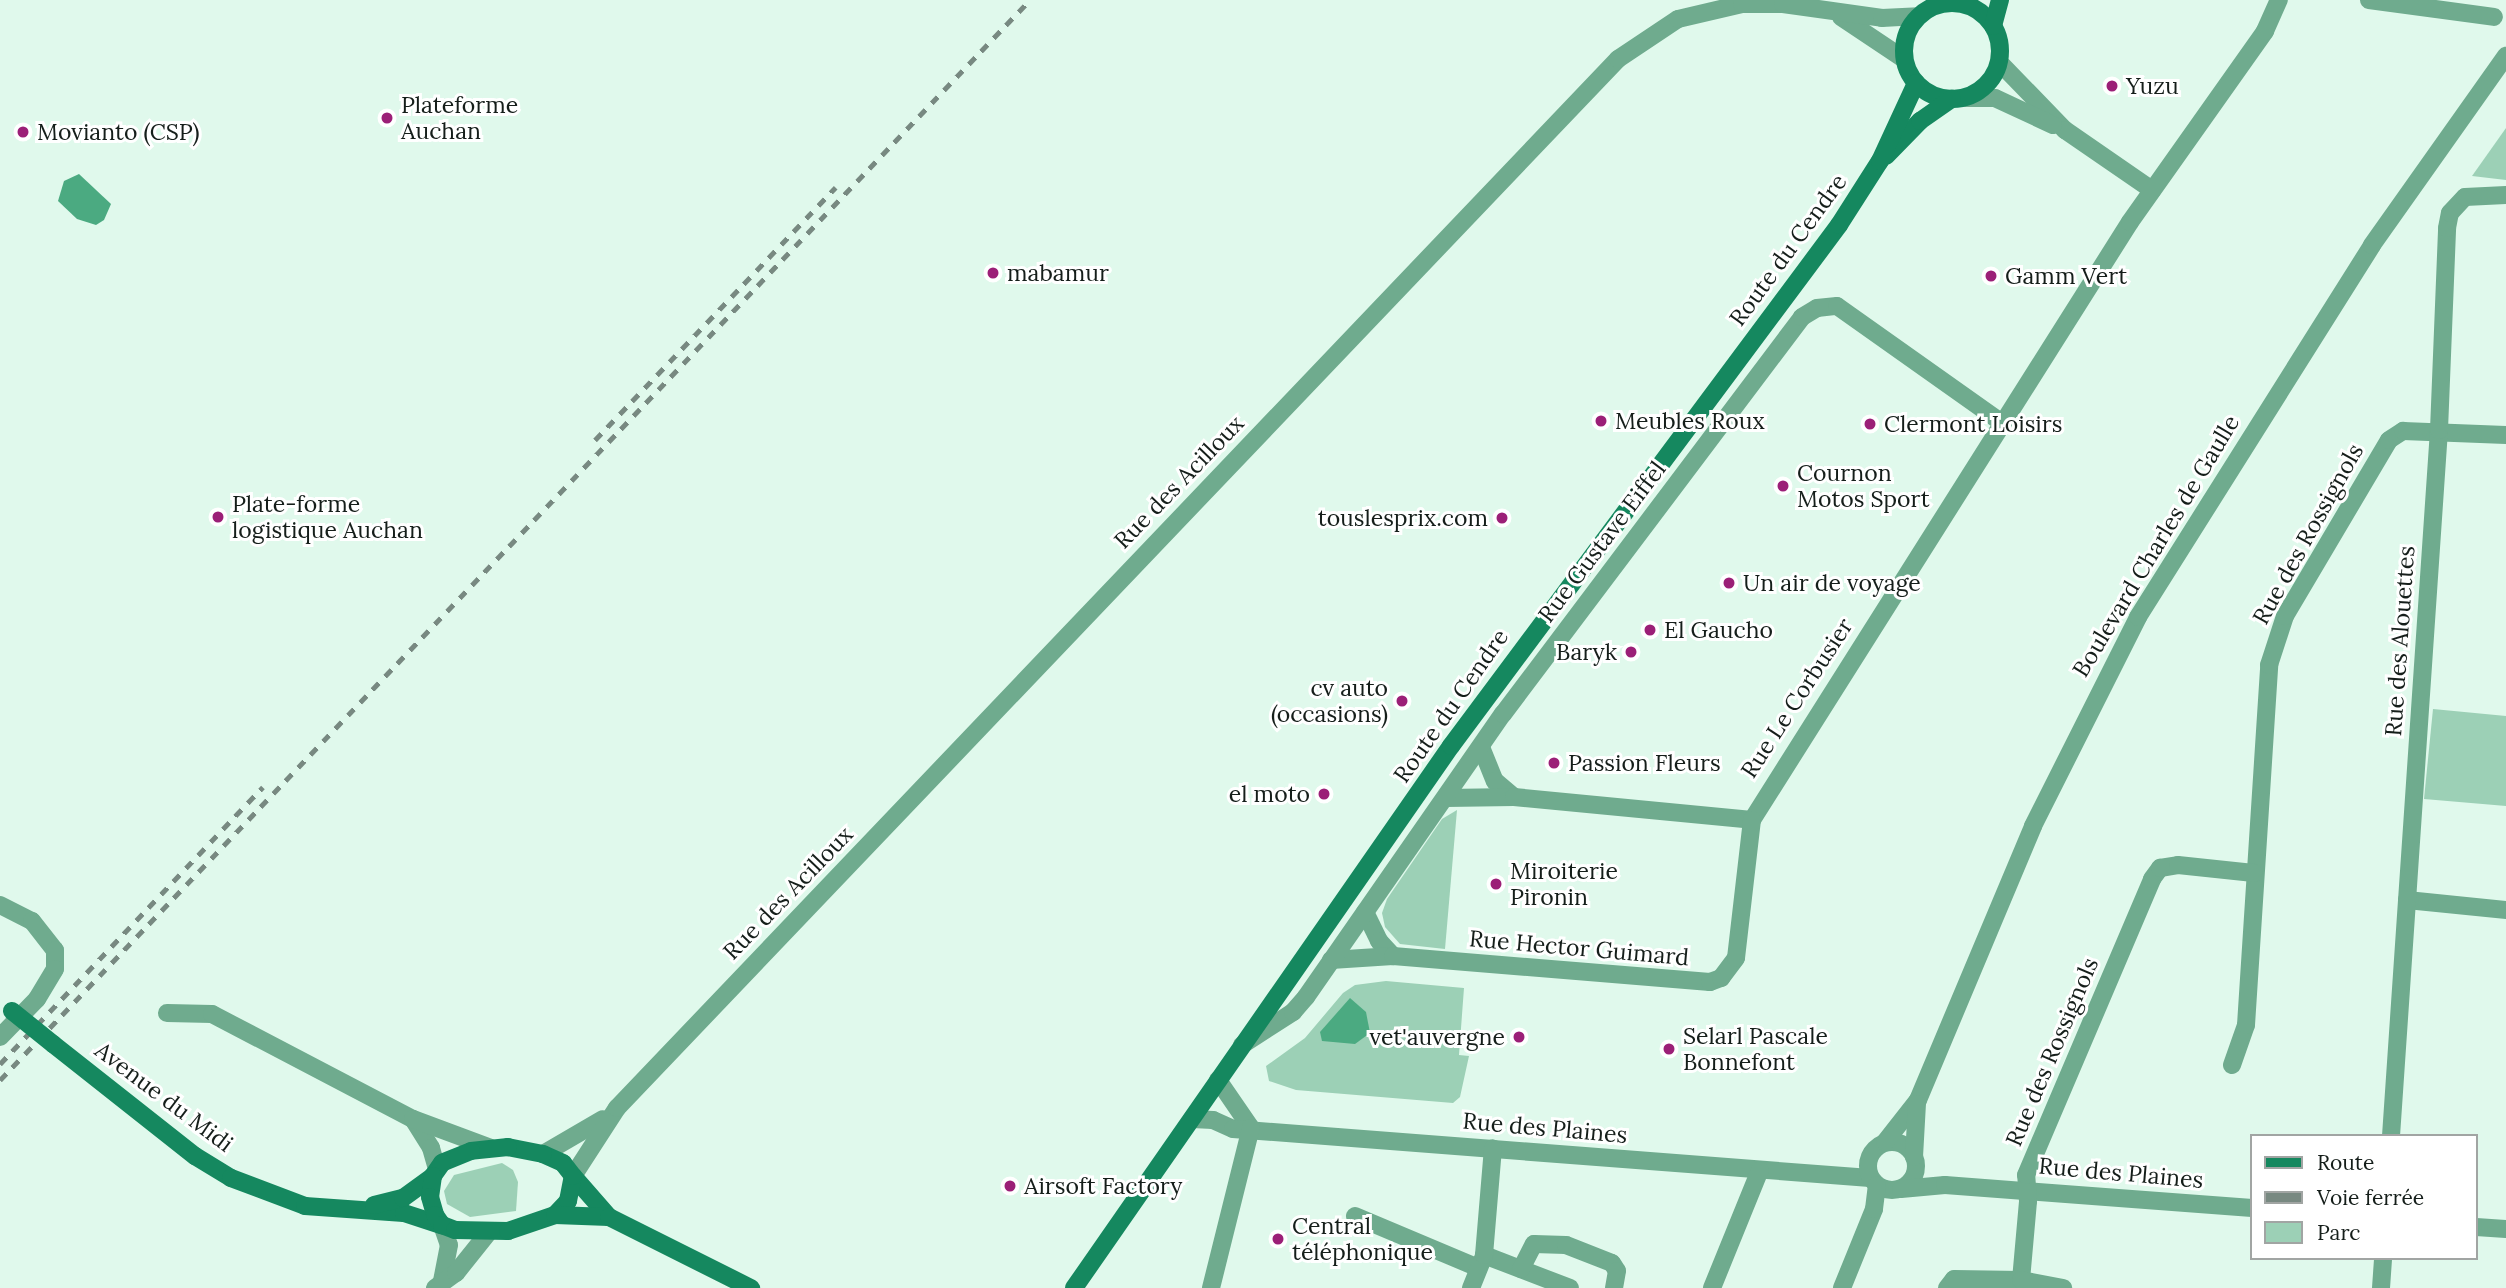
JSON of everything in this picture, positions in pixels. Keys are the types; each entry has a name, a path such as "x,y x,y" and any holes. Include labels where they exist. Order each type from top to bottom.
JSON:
{"main road":[{"path":"1993,26 1975,8 1952,1 1918,16 1905,40 1904,59 1916,83 1928,93 1959,98 1987,84 1999,62 1993,26 2000,0"},
{"name":"Route du Cendre","path":"1074,1288 1534,632 1839,225 1880,162 1916,83"},
{"name":"Route du Cendre","path":"1880,162 1920,121 1959,98"},
{"name":"Avenue du Midi","path":"6,1006 195,1156 231,1178 305,1206 423,1216 442,1225"},
{"path":"610,1217 555,1215 523,1227 488,1233 442,1225 430,1197 435,1173 458,1154 491,1148 543,1154 563,1163 610,1217 751,1288"},
{"name":"Avenue du Midi","path":"354,1210 404,1198 435,1173"},
{"path":"555,1215 568,1201 573,1177"}],"street":[{"name":"Rue Le Corbusier","path":"1752,820 2002,423 2152,190 2264,31 2279,0"},
{"path":"2369,0 2494,17"},
{"name":"Rue des Acilloux","path":"543,1154 585,1133 617,1108 1618,59 1639,41 1678,19 1724,3 1783,4 1882,18 1918,16"},
{"name":"Rue des Acilloux","path":"1835,13 1904,59"},
{"name":"Boulevard Charles de Gaulle","path":"1878,1147 1918,1100 2033,826 2138,617 2372,245 2506,56"},
{"path":"1999,62 2065,130"},
{"path":"1959,98 1995,98 2065,130 2152,190"},
{"name":"Rue des Alouettes","path":"2391,1134 2439,430 2450,213 2456,203 2474,194 2506,195"},
{"name":"Rue Gustave Eiffel","path":"1242,1045 1293,1013 1481,747 1802,317 1817,308 1837,306 2002,423"},
{"name":"Rue des Rossignols","path":"2232,1065 2246,1025 2269,665 2285,616 2389,440 2403,431 2439,430 2506,435"},
{"path":"1481,747 1485,765 1514,797"},
{"path":"1446,798 1514,797 1752,820"},
{"name":"Rue Hector Guimard","path":"1393,956 1710,982 1721,978 1736,958 1752,820"},
{"name":"Rue des Rossignols","path":"2021,1280 2028,1190 2026,1175 2152,879 2160,868 2178,865 2254,873"},
{"path":"2407,901 2506,910"},
{"path":"0,905 32,921 55,950 55,969 37,999 0,1037"},
{"path":"1366,912 1379,941 1393,956"},
{"path":"1331,960 1393,956"},
{"path":"167,1013 212,1014 413,1119 491,1148"},
{"path":"1211,1288 1251,1128 1218,1080"},
{"name":"Boulevard Charles de Gaulle","path":"1915,1159 1918,1100"},
{"name":"Rue des Acilloux","path":"573,1177 617,1108"},
{"path":"413,1119 431,1148 435,1173"},
{"name":"Rue des Plaines","path":"1192,1119 1213,1120 1233,1129 1251,1128 1834,1174 1884,1186 1945,1185 2250,1208"},
{"path":"1834,1174 1878,1147 1906,1146 1915,1159 1945,1185"},
{"path":"1842,1288 1884,1186 1878,1147"},
{"path":"1471,1288 1482,1262 1493,1148"},
{"path":"1884,1186 1912,1181 1915,1159"},
{"path":"1712,1288 1760,1170"},
{"path":"1355,1216 1482,1262 1521,1269 1570,1288"},
{"path":"438,1285 449,1245 442,1225"},
{"path":"2478,1227 2506,1229"},
{"path":"438,1285 456,1273 488,1233"},
{"path":"1521,1269 1534,1244 1566,1245 1612,1263 1617,1270 1614,1288"},
{"path":"2381,1288 2383,1260"},
{"path":"1947,1288 1954,1279 2021,1280 2063,1288"}],"green space":[{"path":"2506,128 2506,180 2472,176"},
{"path":"2433,709 2506,716 2506,806 2424,799"},
{"path":"1457,810 1445,949 1400,944 1385,927 1382,913 1387,899 1442,819"},
{"path":"1386,981 1464,988 1459,1055 1469,1056 1460,1097 1453,1103 1296,1090 1269,1081 1266,1066 1305,1038 1343,993 1355,985"},
{"path":"502,1163 513,1170 518,1182 516,1211 470,1217 447,1204 444,1191 454,1175"}],"shaded area":[{"path":"79,174 111,204 104,220 96,225 77,219 58,201 64,181"},
{"path":"1350,998 1366,1012 1370,1033 1355,1044 1322,1041 1320,1032"}],"railway":[{"path":"0,1080 1030,0"},
{"path":"595,440 836,187"},
{"path":"0,1064 263,787"}],"place":[{"name":"Yuzu","path":"2112,86"},
{"name":"Plateforme Auchan","path":"387,118"},
{"name":"Movianto (CSP)","path":"23,132"},
{"name":"mabamur","path":"993,273"},
{"name":"Gamm Vert","path":"1991,276"},
{"name":"Meubles Roux","path":"1601,421"},
{"name":"Clermont Loisirs","path":"1870,424"},
{"name":"Cournon Motos Sport","path":"1783,486"},
{"name":"Plate-forme logistique Auchan","path":"218,517"},
{"name":"touslesprix.com","path":"1502,518"},
{"name":"Un air de voyage","path":"1729,583"},
{"name":"El Gaucho","path":"1650,630"},
{"name":"Baryk","path":"1631,652"},
{"name":"cv auto (occasions)","path":"1402,701"},
{"name":"Passion Fleurs","path":"1554,763"},
{"name":"el moto","path":"1324,794"},
{"name":"Miroiterie Pironin","path":"1496,884"},
{"name":"vet'auvergne","path":"1519,1037"},
{"name":"Selarl Pascale Bonnefont","path":"1669,1049"},
{"name":"Airsoft Factory","path":"1010,1186"},
{"name":"Central téléphonique","path":"1278,1239"}]}
